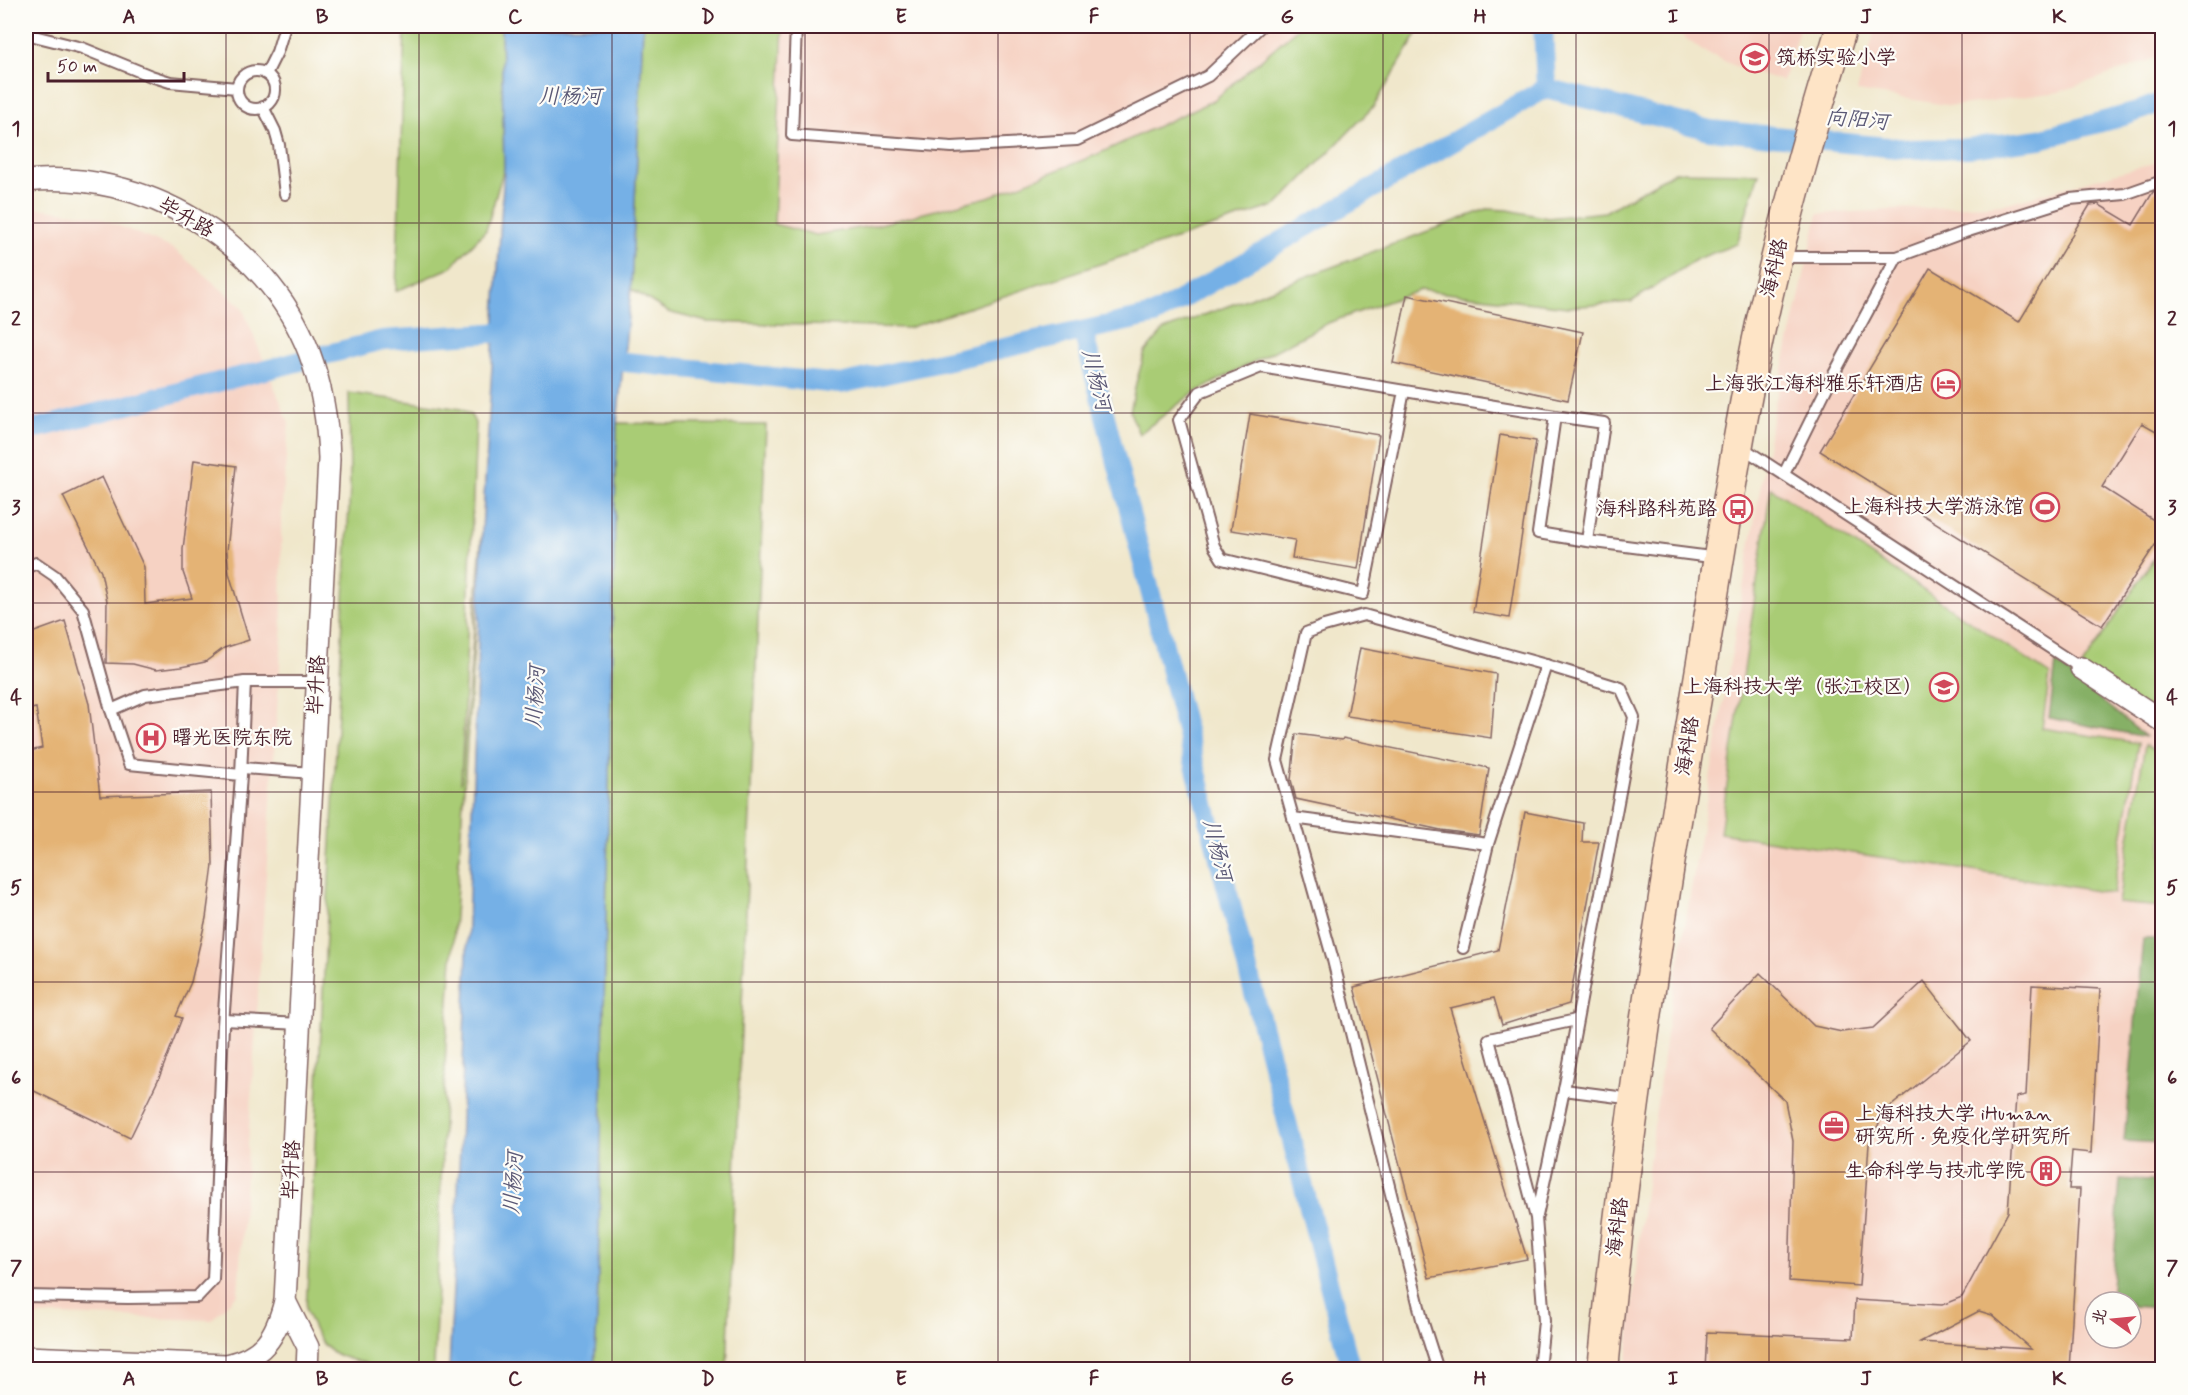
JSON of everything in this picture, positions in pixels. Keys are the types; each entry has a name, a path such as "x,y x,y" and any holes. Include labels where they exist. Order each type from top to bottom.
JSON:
{"street":[{"name":"海科路","path":"1819,74 1825,26"},
{"name":"海科路","path":"1587,1370 1600,1232 1618,1097 1661,808 1731,390 1789,175 1819,74 1842,26"},
{"name":"海科路","path":"1603,1370 1616,1234 1644,1028 1737,445 1777,257 1789,175"},
{"name":"毕升路","path":"26,181 74,180 136,193 174,208 221,237 248,261 272,288 290,314 308,351 321,390 328,424 329,459 285,1302"},
{"path":"2082,668 2162,720"},
{"path":"26,1357 211,1365 234,1363 254,1354 267,1343 280,1323 285,1302"},
{"path":"285,1302 308,1347 307,1370"}],"lane":[{"path":"266,74 277,52 285,26"},
{"path":"796,26 792,135 952,147 1077,140 1208,76 1261,26"},
{"path":"26,34 82,48 151,76 170,81 237,88"},
{"path":"259,71 266,74 274,86 272,100 263,107 245,106 240,100 237,88 240,79 245,74 259,71"},
{"path":"263,107 279,145 285,194"},
{"path":"1777,257 1897,257 1965,232 2070,199 2125,194 2163,181"},
{"path":"1784,474 1828,385 1897,257"},
{"path":"1404,391 1363,594 1222,559 1214,546 1179,420 1200,392 1261,368 1604,423 1587,541"},
{"path":"1555,416 1538,533 1703,556"},
{"path":"1737,445 2082,668"},
{"path":"26,568 36,563 55,576 83,610 129,764 313,773"},
{"path":"1438,1370 1423,1323 1333,960 1277,760 1306,633 1324,626 1364,615 1546,665 1621,688 1634,717 1563,1090 1536,1218"},
{"path":"1463,948 1488,844 1546,665"},
{"path":"26,1296 197,1297 213,1280 224,1020 242,771 245,682"},
{"path":"111,710 146,695 245,682 318,682"},
{"path":"1293,818 1488,844"},
{"path":"224,1020 300,1024"},
{"path":"1539,1370 1544,1321 1536,1218 1489,1039 1576,1020"},
{"path":"1563,1090 1618,1097"}],"shaded area":[{"path":"783,26 1300,26 1214,100 1096,155 988,197 872,226 816,235 774,224"},
{"name":"筑桥实验小学","path":"1670,26 1800,26 1783,81 1737,67 1701,50"},
{"path":"1876,26 2162,26 2162,56 2059,92 1953,106 1857,91"},
{"name":"上海科技大学（张江校区）","path":"2162,161 2162,1369 1626,1370 1640,1230 1666,1035 1774,408 1818,214 2004,204"},
{"name":"曙光医院东院","path":"38,208 96,216 174,249 242,307 289,423 281,515 282,636 238,1294 211,1320 57,1315 26,1317 26,211"}],"green space":[{"path":"405,26 501,26 504,168 486,230 450,268 396,291"},
{"path":"643,26 783,26 774,224 816,235 872,226 988,197 1096,155 1214,100 1300,26 1422,26 1374,106 1277,205 908,328 707,322 668,312 631,289"},
{"path":"1674,172 1759,173 1737,244 1697,259 1631,302 1568,307 1420,290 1328,323 1192,394 1139,434 1130,412 1136,383 1145,352 1164,330 1487,209 1508,210 1548,218 1605,212"},
{"path":"349,393 461,409 471,415 476,425 461,783 482,531 446,1043 434,1369 366,1369 365,1363 341,1356 326,1347 320,1340 306,1310 350,487"},
{"path":"617,423 766,425 727,1369 594,1370"},
{"path":"1771,488 2050,675 2042,728 2138,743 2113,894 1720,833"},
{"path":"2162,546 2162,721 2081,668"},
{"path":"2056,663 2146,737 2049,718"},
{"path":"2145,745 2162,754 2162,907 2118,903"},
{"path":"2143,939 2162,939 2162,1143 2124,1141"},
{"path":"2120,1179 2162,1182 2162,1308 2143,1307 2143,1290 2112,1290"}],"water":[{"path":"501,26 643,26 631,289 617,423 597,1320 594,1369 449,1369 460,1148 482,531 504,168"}],"building":[{"path":"2163,189 2163,435 2142,423 2102,487 2163,526 2163,533 2102,626 1820,451 1930,268 2019,322 2090,205 2098,204 2133,225 2153,192"},
{"path":"1407,295 1583,332 1568,400 1393,363"},
{"path":"1250,414 1379,435 1358,569 1292,558 1295,540 1231,530"},
{"path":"1500,435 1536,441 1509,618 1473,612"},
{"path":"194,460 236,466 227,551 229,573 249,640 224,648 205,662 181,667 156,670 133,664 106,663 107,601 101,572 63,496 102,477 144,567 145,604 192,598 183,572 183,549"},
{"path":"65,621 89,704 100,796 211,792 213,865 206,918 191,982 176,1016 182,1018 159,1078 130,1138 26,1087 26,752 42,748 36,708 26,710 26,635"},
{"path":"1360,648 1496,674 1491,738 1347,716"},
{"path":"1296,734 1342,740 1343,738 1489,768 1479,835 1441,830 1296,799 1291,780"},
{"path":"1525,812 1583,823 1582,842 1599,842 1569,1004 1502,1025 1494,998 1450,1008 1527,1259 1429,1278 1354,987 1498,950"},
{"name":"上海科技大学 iHuman 研究所 · 免疫化学研究所","path":"1760,973 1814,1026 1842,1032 1873,1028 1924,981 1971,1041 1885,1111 1869,1144 1859,1286 1789,1281 1793,1141 1785,1101 1709,1028"},
{"name":"生命科学与技术学院","path":"2032,985 2100,989 2091,1153 2072,1151 2069,1189 2080,1189 2069,1370 1705,1370 1707,1332 1853,1338 1855,1300 1942,1305 1962,1297 2008,1212 2016,1097 2026,1095","holes":["1979,1311 1992,1315 2031,1349 1920,1342"]}],"waterway":[{"path":"596,359 840,384 1154,315 1546,88 1543,26"},
{"name":"向阳河","path":"1546,88 1710,130 1908,149 1968,148 2040,139 2130,114 2162,102"},
{"path":"26,431 383,340 521,331"},
{"name":"川杨河","path":"1083,331 1351,1370"}],"place":[{"name":"筑桥实验小学","path":"1755,58"},
{"name":"上海张江海科雅乐轩酒店","path":"1946,384"},
{"name":"上海科技大学游泳馆","path":"2045,507"},
{"name":"海科路科苑路","path":"1738,509"},
{"name":"上海科技大学（张江校区）","path":"1944,687"},
{"name":"曙光医院东院","path":"151,738"},
{"name":"上海科技大学 iHuman 研究所 · 免疫化学研究所","path":"1834,1126"},
{"name":"生命科学与技术学院","path":"2046,1171"}]}
